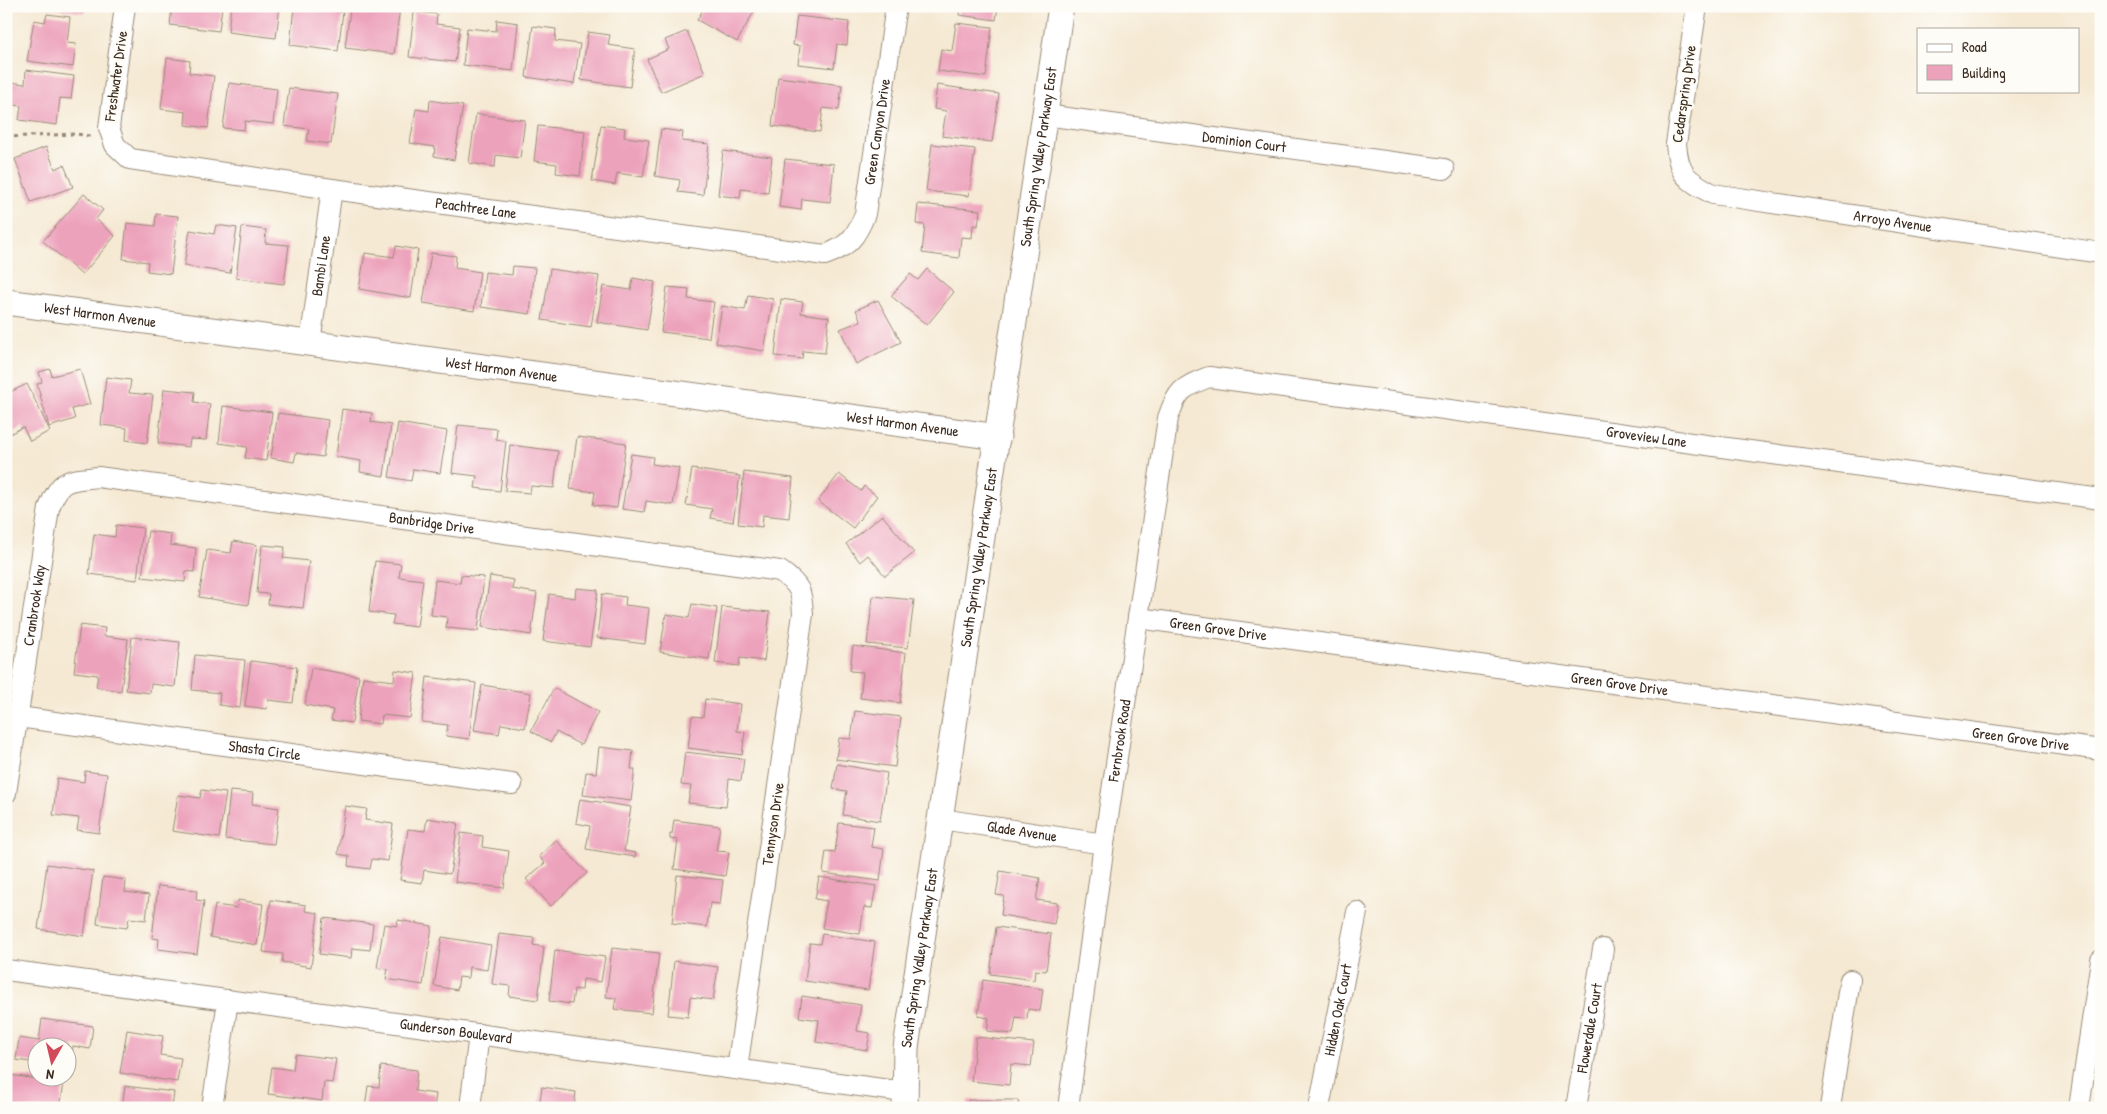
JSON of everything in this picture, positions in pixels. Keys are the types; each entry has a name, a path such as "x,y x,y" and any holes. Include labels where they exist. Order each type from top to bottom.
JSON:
{"street":[{"name":"Freshwater Drive","path":"114,142 109,128 125,6"},
{"name":"Green Canyon Drive","path":"842,248 857,234 866,214 896,6"},
{"name":"South Spring Valley Parkway East","path":"904,1100 906,1048 1061,6"},
{"name":"Cedarspring Drive","path":"1688,180 1678,163 1676,144 1697,6"},
{"name":"Dominion Court","path":"1045,115 1444,169"},
{"name":"Peachtree Lane","path":"114,142 130,159 332,189 825,255 842,248"},
{"name":"Arroyo Avenue","path":"1688,180 1713,194 2101,252"},
{"name":"Bambi Lane","path":"310,344 332,189"},
{"name":"West Harmon Avenue","path":"6,302 998,437"},
{"name":"Groveview Lane","path":"1192,383 1209,377 2101,500"},
{"name":"Fernbrook Road","path":"1070,1108 1069,1101 1104,844 1168,418 1176,396 1192,383"},
{"name":"Banbridge Drive","path":"66,481 98,477 118,479 780,571 794,580"},
{"name":"Cranbrook Way","path":"6,793 49,508 55,493 66,481"},
{"name":"Tennyson Drive","path":"737,1069 803,614 802,593 794,580"},
{"name":"Green Grove Drive","path":"1138,618 2101,750"},
{"name":"Shasta Circle","path":"18,717 512,784"},
{"name":"Glade Avenue","path":"941,819 1104,844"},
{"name":"Hidden Oak Court","path":"1319,1108 1357,912"},
{"name":"Flowerdale Court","path":"1576,1108 1603,949"},
{"path":"2079,1108 2101,960"},
{"name":"Gunderson Boulevard","path":"6,970 737,1069 904,1100"},
{"path":"1830,1108 1850,980"},
{"path":"212,1108 228,1000"},
{"path":"470,1108 479,1034"}],"path":[{"path":"6,137 76,134 114,142"}],"building":[{"path":"44,6 85,6 84,13"},
{"path":"172,6 222,6 219,31 170,25"},
{"path":"231,6 280,6 276,38 228,32"},
{"path":"294,6 320,6 319,9 343,12 338,51 290,45"},
{"path":"378,6 400,7 394,54 345,48 350,10 377,14"},
{"path":"705,6 757,6 737,42 697,20"},
{"path":"960,6 998,6 996,20 959,15"},
{"path":"414,12 437,14 436,24 460,27 455,62 409,57"},
{"path":"47,14 70,17 67,43 76,44 73,67 27,61 34,20 45,22"},
{"path":"797,16 849,22 847,45 837,44 834,68 798,64 800,46 793,45"},
{"path":"497,20 518,23 513,71 463,65 467,28 496,31"},
{"path":"956,23 992,27 986,77 938,71 941,49 952,51"},
{"path":"533,26 556,29 555,41 580,44 574,84 526,77"},
{"path":"687,31 705,73 661,92 647,59 669,49 665,40"},
{"path":"588,32 610,35 608,45 635,49 630,87 581,80"},
{"path":"167,58 190,61 189,73 214,76 208,128 185,125 186,112 161,109"},
{"path":"26,70 74,76 71,99 60,98 57,125 19,120 21,106 7,104 10,82 25,84"},
{"path":"778,77 842,85 839,110 823,108 820,132 772,126"},
{"path":"229,83 277,89 273,124 245,121 244,130 223,128"},
{"path":"937,85 999,94 992,142 942,136 946,111 934,109"},
{"path":"289,88 338,94 331,144 307,141 309,129 284,126"},
{"path":"430,100 463,106 454,160 434,156 435,147 410,143 416,109 429,111"},
{"path":"476,114 525,120 520,158 496,155 495,167 469,163"},
{"path":"601,125 625,128 624,137 649,140 643,177 617,173 615,185 592,181"},
{"path":"538,126 585,131 580,176 556,173 557,164 534,161"},
{"path":"661,129 683,132 682,141 709,144 703,195 678,192 680,180 655,176"},
{"path":"932,144 975,149 969,196 926,191"},
{"path":"46,147 55,169 64,165 73,187 31,202 15,159"},
{"path":"723,151 772,157 768,193 741,189 740,198 718,195"},
{"path":"785,159 834,164 830,202 802,199 801,210 779,207"},
{"path":"84,194 103,210 96,219 115,236 82,275 43,241"},
{"path":"918,204 980,210 978,226 973,225 972,238 961,237 959,258 922,253 925,225 916,224"},
{"path":"156,214 178,216 171,274 147,271 148,262 123,259 127,223 155,226"},
{"path":"216,225 237,228 230,273 184,266 190,230 214,234"},
{"path":"242,227 266,230 265,243 289,245 284,284 236,278"},
{"path":"396,246 418,250 411,298 359,289 365,253 394,257"},
{"path":"431,253 456,256 455,268 480,272 474,311 423,303"},
{"path":"513,266 535,268 530,314 481,307 485,272 512,275"},
{"path":"550,269 599,276 591,327 542,320"},
{"path":"927,269 954,292 927,325 891,296 910,274 918,280"},
{"path":"633,278 655,282 647,330 597,322 603,286 631,290"},
{"path":"667,287 689,289 688,299 714,302 709,338 661,332"},
{"path":"748,295 773,299 764,351 716,343 722,306 745,310"},
{"path":"781,299 803,302 801,313 829,317 825,353 803,351 802,359 775,356"},
{"path":"878,300 901,342 856,364 840,329 861,321 856,310"},
{"path":"50,369 52,376 80,369 90,404 72,409 75,419 49,427 37,384 42,382 39,372"},
{"path":"106,377 131,380 129,393 153,395 147,443 126,440 127,428 101,425"},
{"path":"27,384 50,431 30,441 23,427 6,436 6,394"},
{"path":"164,389 195,392 194,402 210,404 206,440 190,439 189,447 158,443"},
{"path":"223,406 272,412 266,461 245,458 247,447 219,443"},
{"path":"342,409 372,413 371,422 391,425 384,476 360,472 361,461 336,457"},
{"path":"278,413 328,420 323,457 296,453 294,462 271,458"},
{"path":"398,423 447,431 440,473 413,469 411,481 389,477"},
{"path":"458,425 497,429 496,439 506,441 500,491 475,488 477,476 452,473"},
{"path":"577,437 626,443 617,508 593,505 595,492 570,489"},
{"path":"510,445 558,451 554,488 531,486 530,493 505,491"},
{"path":"631,454 653,457 652,464 679,468 673,505 646,501 644,512 622,509"},
{"path":"692,469 740,476 733,522 710,518 712,509 686,505"},
{"path":"744,472 793,478 789,518 763,515 762,527 738,524"},
{"path":"839,474 861,491 864,486 877,496 853,528 818,501"},
{"path":"882,515 914,553 885,576 868,555 860,562 846,544"},
{"path":"116,525 143,528 137,580 89,574 94,534 115,537"},
{"path":"148,531 171,534 170,545 196,548 194,572 186,571 185,582 142,577"},
{"path":"233,541 257,545 248,605 199,597 207,550 231,553"},
{"path":"262,545 285,547 283,558 309,561 303,608 268,604 269,594 257,593"},
{"path":"375,561 401,564 399,577 423,580 417,627 392,624 394,615 369,612"},
{"path":"461,575 484,577 478,631 446,628 447,617 431,615 435,580 460,583"},
{"path":"490,576 514,580 512,589 537,593 531,635 482,627"},
{"path":"576,588 598,590 590,647 543,641 549,594 575,598"},
{"path":"602,594 626,597 625,605 649,608 645,644 597,638"},
{"path":"873,596 914,600 908,648 867,644"},
{"path":"692,604 717,608 709,659 660,652 666,614 689,618"},
{"path":"722,607 770,612 764,661 740,658 739,666 715,663"},
{"path":"80,625 105,628 104,636 128,639 121,691 96,687 98,675 74,672"},
{"path":"132,637 180,642 175,687 151,684 150,693 126,690"},
{"path":"853,646 906,653 900,703 860,698 863,672 850,671"},
{"path":"195,655 245,660 240,708 219,705 220,693 192,690"},
{"path":"251,661 297,667 293,703 268,700 267,709 245,706"},
{"path":"311,668 359,676 352,723 331,720 333,710 305,705"},
{"path":"395,670 416,673 410,718 382,715 381,724 358,721 363,677 394,681"},
{"path":"427,677 476,683 469,739 446,736 448,725 422,722"},
{"path":"482,685 531,693 525,728 501,724 499,734 474,730"},
{"path":"554,688 598,712 581,745 556,732 551,742 531,731"},
{"path":"705,699 740,704 737,731 745,732 742,755 688,748 692,716 703,717"},
{"path":"855,711 901,717 895,767 836,759 839,738 851,739"},
{"path":"599,747 633,751 631,769 635,769 631,801 583,795 586,772 596,773"},
{"path":"685,752 744,759 741,781 729,779 726,807 688,803 691,786 681,785"},
{"path":"837,764 887,773 880,821 843,815 847,791 833,789"},
{"path":"85,771 107,774 99,833 77,830 79,818 53,815 57,778 84,782"},
{"path":"202,790 226,793 219,838 172,831 178,795 200,798"},
{"path":"230,791 253,793 252,804 279,808 274,844 225,839"},
{"path":"580,799 631,807 624,851 636,853 635,857 586,849 590,826 576,823"},
{"path":"345,806 367,809 365,820 393,824 388,861 372,859 370,869 348,866 349,856 338,854"},
{"path":"427,818 458,823 450,874 424,870 422,883 400,880 408,829 425,831"},
{"path":"674,820 720,826 716,851 729,852 725,876 674,869 678,840 670,839 670,834 672,834"},
{"path":"839,823 874,827 871,847 884,849 880,881 823,873 826,851 835,852"},
{"path":"461,833 483,836 482,847 509,851 504,888 455,882"},
{"path":"556,840 587,873 551,906 526,879 545,863 539,856"},
{"path":"47,864 93,871 84,936 38,929"},
{"path":"1000,871 1040,878 1036,900 1058,903 1054,924 1001,915 1004,896 996,895"},
{"path":"677,875 723,880 720,904 710,903 707,927 672,923"},
{"path":"103,877 126,880 125,892 149,895 146,920 129,918 127,928 97,924"},
{"path":"819,877 876,886 872,908 864,907 860,934 822,928 827,901 815,899"},
{"path":"158,886 197,890 196,900 204,901 197,954 158,949 159,939 152,938"},
{"path":"238,900 263,904 257,945 210,937 215,905 237,908"},
{"path":"271,900 306,905 305,911 318,913 311,967 282,962 283,954 263,952"},
{"path":"324,918 373,924 370,950 352,948 351,958 319,954"},
{"path":"398,920 432,926 423,985 386,979 388,969 377,968 384,924 397,926"},
{"path":"996,927 1051,934 1046,971 1035,970 1034,980 990,974"},
{"path":"499,934 534,938 533,945 544,947 538,1000 509,996 510,986 492,984"},
{"path":"822,934 875,942 868,990 805,981 810,943 820,944"},
{"path":"442,937 491,945 487,970 469,967 468,978 459,977 457,990 434,986"},
{"path":"612,948 659,953 652,1013 614,1009 616,998 606,997"},
{"path":"555,950 605,957 601,982 583,979 582,990 574,989 572,1004 549,1001"},
{"path":"674,961 718,967 713,1000 690,997 688,1017 668,1015"},
{"path":"983,980 1043,989 1040,1011 1028,1009 1027,1019 1016,1017 1013,1034 987,1031 989,1018 978,1016"},
{"path":"802,996 861,1005 857,1031 870,1033 867,1050 816,1042 819,1020 799,1017"},
{"path":"42,1019 93,1026 90,1049 78,1047 78,1036 40,1036"},
{"path":"127,1030 163,1036 160,1055 181,1058 177,1082 120,1073"},
{"path":"976,1037 1034,1043 1031,1066 1011,1064 1009,1085 971,1081"},
{"path":"19,1038 28,1039 28,1062 16,1060"},
{"path":"295,1054 336,1059 332,1083 324,1082 322,1101 268,1094 272,1067 293,1070"},
{"path":"381,1066 417,1070 415,1091 436,1094 434,1108 365,1108 368,1086 379,1087"},
{"path":"10,1075 28,1078 28,1086 64,1086 60,1108 6,1108"},
{"path":"125,1086 174,1092 172,1108 122,1108"},
{"path":"542,1087 576,1092 574,1108 539,1108"},
{"path":"968,1100 1018,1100 1019,1108 968,1108"}]}
